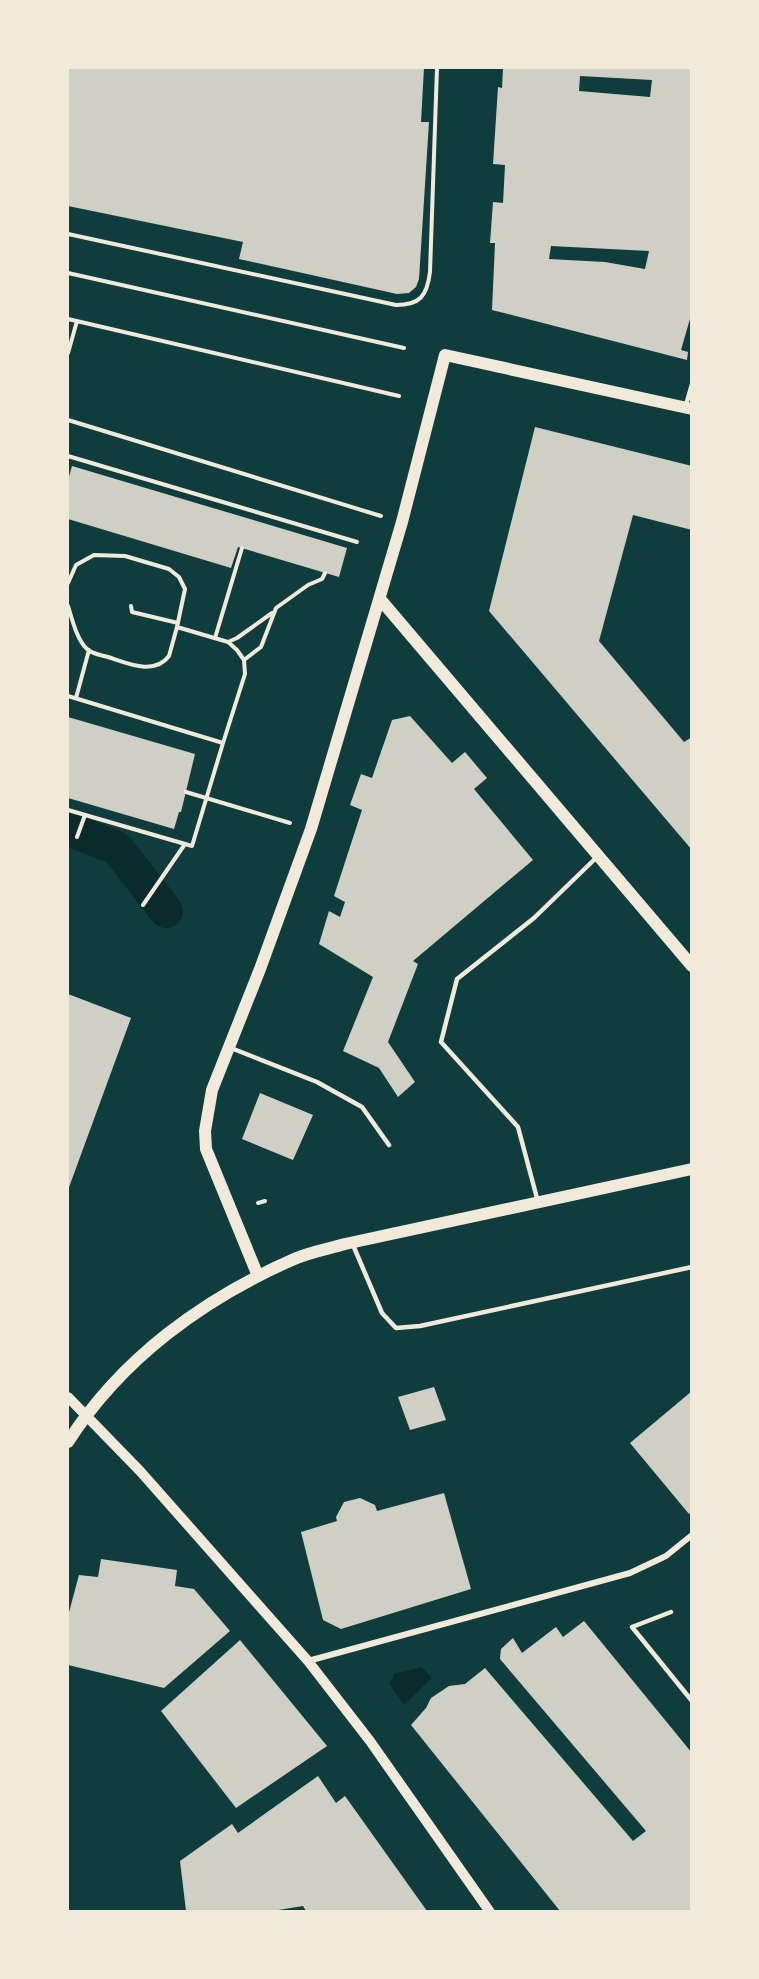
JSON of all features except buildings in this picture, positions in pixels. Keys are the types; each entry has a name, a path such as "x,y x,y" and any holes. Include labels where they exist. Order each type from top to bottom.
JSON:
{"main road":[{"path":"258,1276 207,1149 205,1131 209,1100 311,830 402,522 445,355 688,408"},
{"path":"380,598 692,966"},
{"path":"68,1442 85,1414 131,1364 177,1326 211,1302 294,1258 352,1242 692,1168"}],"street":[{"path":"68,1397 140,1471 308,1661 370,1741 490,1911"},
{"path":"308,1661 630,1573 666,1557 692,1535"}],"lane":[{"path":"688,408 692,384"},
{"path":"538,1202 518,1126 441,1042 457,979 534,918 598,856"},
{"path":"228,1047 317,1082 362,1107 389,1145"},
{"path":"352,1242 382,1313 396,1328 420,1326 692,1267"},
{"path":"671,1612 632,1627 692,1701"}],"path":[{"path":"68,234 396,305 415,302 426,292 430,272 437,68"},
{"path":"68,273 404,348"},
{"path":"68,319 399,396"},
{"path":"68,353 77,321"},
{"path":"68,420 402,522"},
{"path":"68,456 357,542"},
{"path":"215,638 242,548"},
{"path":"68,583 76,565 87,556 125,556 169,569 179,577 185,589 178,625 168,656 161,664 155,666 136,666 88,650 82,642 68,606"},
{"path":"228,642 274,612 308,585 322,579 325,573"},
{"path":"68,810 192,846 245,674 244,660 228,642 132,612 130,606"},
{"path":"244,660 261,646 274,612"},
{"path":"76,698 88,650"},
{"path":"68,696 223,743"},
{"path":"186,792 311,830"},
{"path":"77,837 85,815"},
{"path":"143,905 185,844"},
{"path":"258,1203 265,1201"}],"water":[{"path":"422,1667 432,1678 404,1705 389,1683 393,1679 393,1674"}],"waterway":[{"path":"68,829 117,848 166,911"}]}
